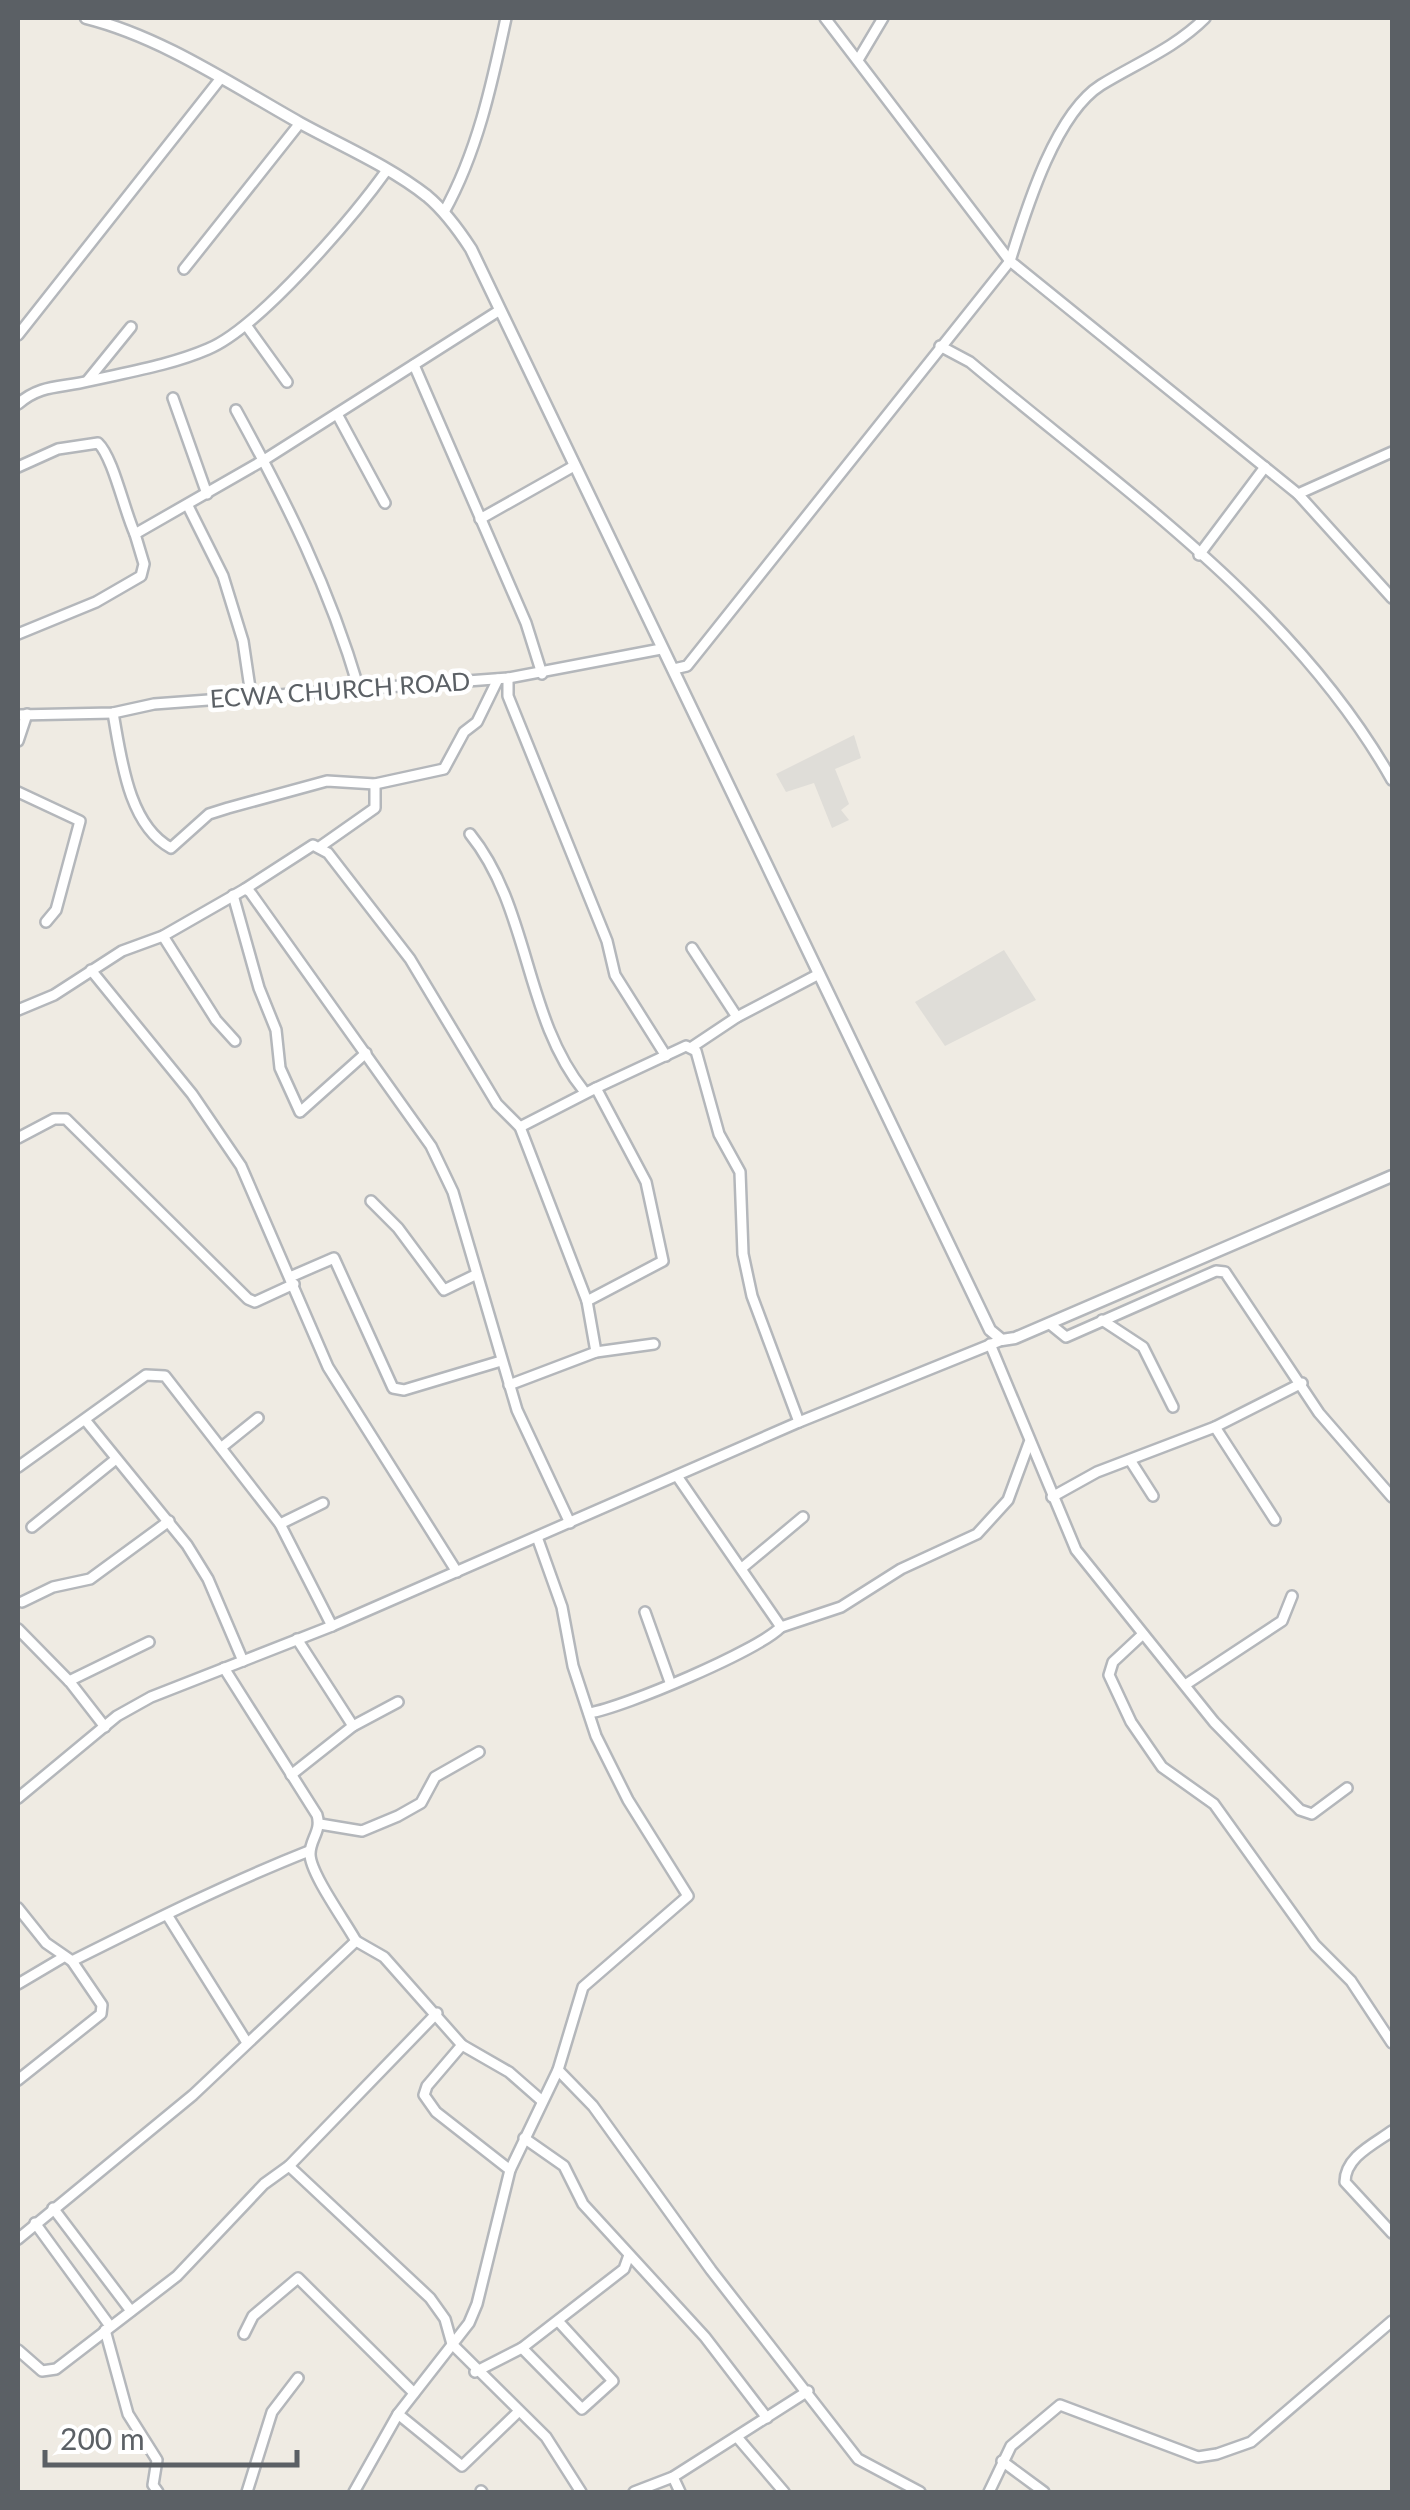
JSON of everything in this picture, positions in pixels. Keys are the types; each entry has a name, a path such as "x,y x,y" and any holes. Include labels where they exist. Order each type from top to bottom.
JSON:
{"street":[{"path":"86,18 142,38 222,78 387,170 444,212 471,249 996,1342 1029,1443 1076,1550 1214,1722 1300,1810 1312,1814 1347,1788"},
{"path":"444,212 459,186 489,95 506,18"},
{"path":"824,18 1010,261 1298,494 1392,598"},
{"path":"858,60 882,18"},
{"path":"674,669 688,666 1010,261 1028,202 1078,103 1099,86 1168,49 1205,18"},
{"path":"18,335 222,78"},
{"path":"184,270 300,123"},
{"path":"18,404 49,385 87,382 208,349 246,325 361,206 387,170"},
{"path":"134,534 264,460 500,310"},
{"path":"246,325 287,382"},
{"path":"87,382 131,327"},
{"path":"940,346 970,362 1274,620 1334,686 1392,780"},
{"path":"414,365 526,622 542,674"},
{"path":"173,398 207,494"},
{"path":"236,410 313,556 359,689"},
{"path":"338,414 384,504"},
{"path":"18,468 58,448 98,443 110,454 116,490 144,564 141,576 96,602 18,634"},
{"path":"1298,494 1392,452"},
{"path":"480,519 574,466"},
{"path":"1199,555 1265,467"},
{"path":"188,506 223,576 243,641 251,696"},
{"name":"ECWA CHURCH ROAD","path":"22,715 113,713 154,704 542,674 661,649"},
{"path":"113,713 137,810 158,840 171,848 210,814 327,781 374,784 444,769 464,732 477,722 503,678"},
{"path":"503,678 607,941 615,975 666,1056"},
{"path":"18,740 22,715"},
{"path":"18,1010 54,995 122,951 163,936 314,845 321,846 375,808 374,784"},
{"path":"18,792 80,821 56,910 46,922"},
{"path":"470,834 497,872 539,998 574,1078 584,1091"},
{"path":"321,846 410,959 498,1104 520,1127 587,1301 596,1352"},
{"path":"245,889 431,1146 453,1192 509,1385 570,1523"},
{"path":"233,895 259,988 276,1030 280,1068 300,1112 366,1053"},
{"path":"163,936 216,1020 235,1041"},
{"path":"692,948 736,1017"},
{"path":"91,970 220,1132 254,1191 328,1367 457,1572"},
{"path":"520,1127 584,1091 692,1047 736,1017 819,974"},
{"path":"692,1047 720,1134 740,1172 743,1254 752,1296 799,1422"},
{"path":"587,1301 663,1261 665,1255 646,1182 596,1088"},
{"path":"18,1138 54,1119 66,1119 255,1302 334,1258 393,1388 404,1390 501,1361"},
{"path":"18,1798 105,1727 151,1696 332,1626 799,1422 1050,1324 1392,1176"},
{"path":"372,1201 398,1228 444,1290 475,1275"},
{"path":"1050,1324 1066,1337 1216,1271 1225,1272 1334,1433 1392,1497"},
{"path":"1102,1320 1143,1348 1172,1406"},
{"path":"509,1385 596,1352 654,1344"},
{"path":"18,1466 155,1372 165,1376 280,1524 332,1626"},
{"path":"1052,1498 1097,1472 1214,1427 1302,1383"},
{"path":"222,1447 258,1418"},
{"path":"86,1420 169,1521 208,1580 243,1661"},
{"path":"1214,1427 1275,1520"},
{"path":"589,1712 617,1708 781,1628 842,1607 901,1570 977,1534 1008,1500 1029,1443"},
{"path":"32,1527 116,1459"},
{"path":"1130,1460 1153,1496"},
{"path":"677,1476 781,1628"},
{"path":"280,1524 323,1502"},
{"path":"742,1568 804,1517"},
{"path":"19,1600 90,1579 169,1521"},
{"path":"354,2492 398,2414 478,2304 510,2170 558,2070 582,1987 688,1896 628,1800 589,1712 573,1666 562,1607 537,1537"},
{"path":"1185,1685 1282,1621 1292,1596"},
{"path":"645,1612 670,1682"},
{"path":"18,1629 69,1681 105,1727"},
{"path":"1143,1634 1113,1662 1109,1675 1131,1722 1162,1767 1214,1804 1315,1944 1351,1980 1392,2043"},
{"path":"297,1640 353,1726"},
{"path":"69,1681 150,1642"},
{"path":"224,1668 320,1824"},
{"path":"292,1775 353,1726 398,1702"},
{"path":"320,1824 362,1831 398,1816 420,1803 435,1777 478,1752"},
{"path":"320,1824 309,1851 312,1866 356,1941 384,1957 462,2045 509,2072 541,2100"},
{"path":"18,1984 67,1959 169,1918 234,1881 309,1851"},
{"path":"18,1908 67,1959 102,2006 101,2014 18,2080"},
{"path":"169,1918 246,2041"},
{"path":"18,2240 193,2095 356,1941"},
{"path":"18,2350 48,2373 177,2276 437,2013"},
{"path":"462,2045 427,2086 424,2095 436,2112 510,2170"},
{"path":"558,2070 593,2106 711,2270 858,2459 920,2492"},
{"path":"1392,2131 1354,2158 1345,2170 1346,2182 1392,2232"},
{"path":"524,2138 564,2166 582,2204 705,2337 768,2418"},
{"path":"289,2166 430,2298 445,2320 452,2344 475,2372 546,2437 581,2492"},
{"path":"53,2208 130,2311"},
{"path":"35,2223 108,2328 128,2414 157,2460 152,2485 158,2492"},
{"path":"475,2372 522,2348 558,2322 624,2269 629,2255"},
{"path":"244,2334 252,2316 298,2278 414,2394"},
{"path":"988,2492 1011,2446 1060,2405 1198,2458 1251,2442 1392,2321"},
{"path":"522,2348 582,2409 613,2381 558,2322"},
{"path":"247,2492 272,2412 298,2378"},
{"path":"634,2492 673,2477 808,2391"},
{"path":"398,2414 462,2466 518,2413"},
{"path":"737,2437 784,2492"},
{"path":"1002,2461 1044,2492"},
{"path":"673,2477 680,2492"}],"shaded area":[{"path":"854,735 861,758 835,769 849,804 841,810 849,820 832,828 814,783 786,792 776,774"},
{"path":"1004,950 1036,1000 945,1046 915,1002"}]}
